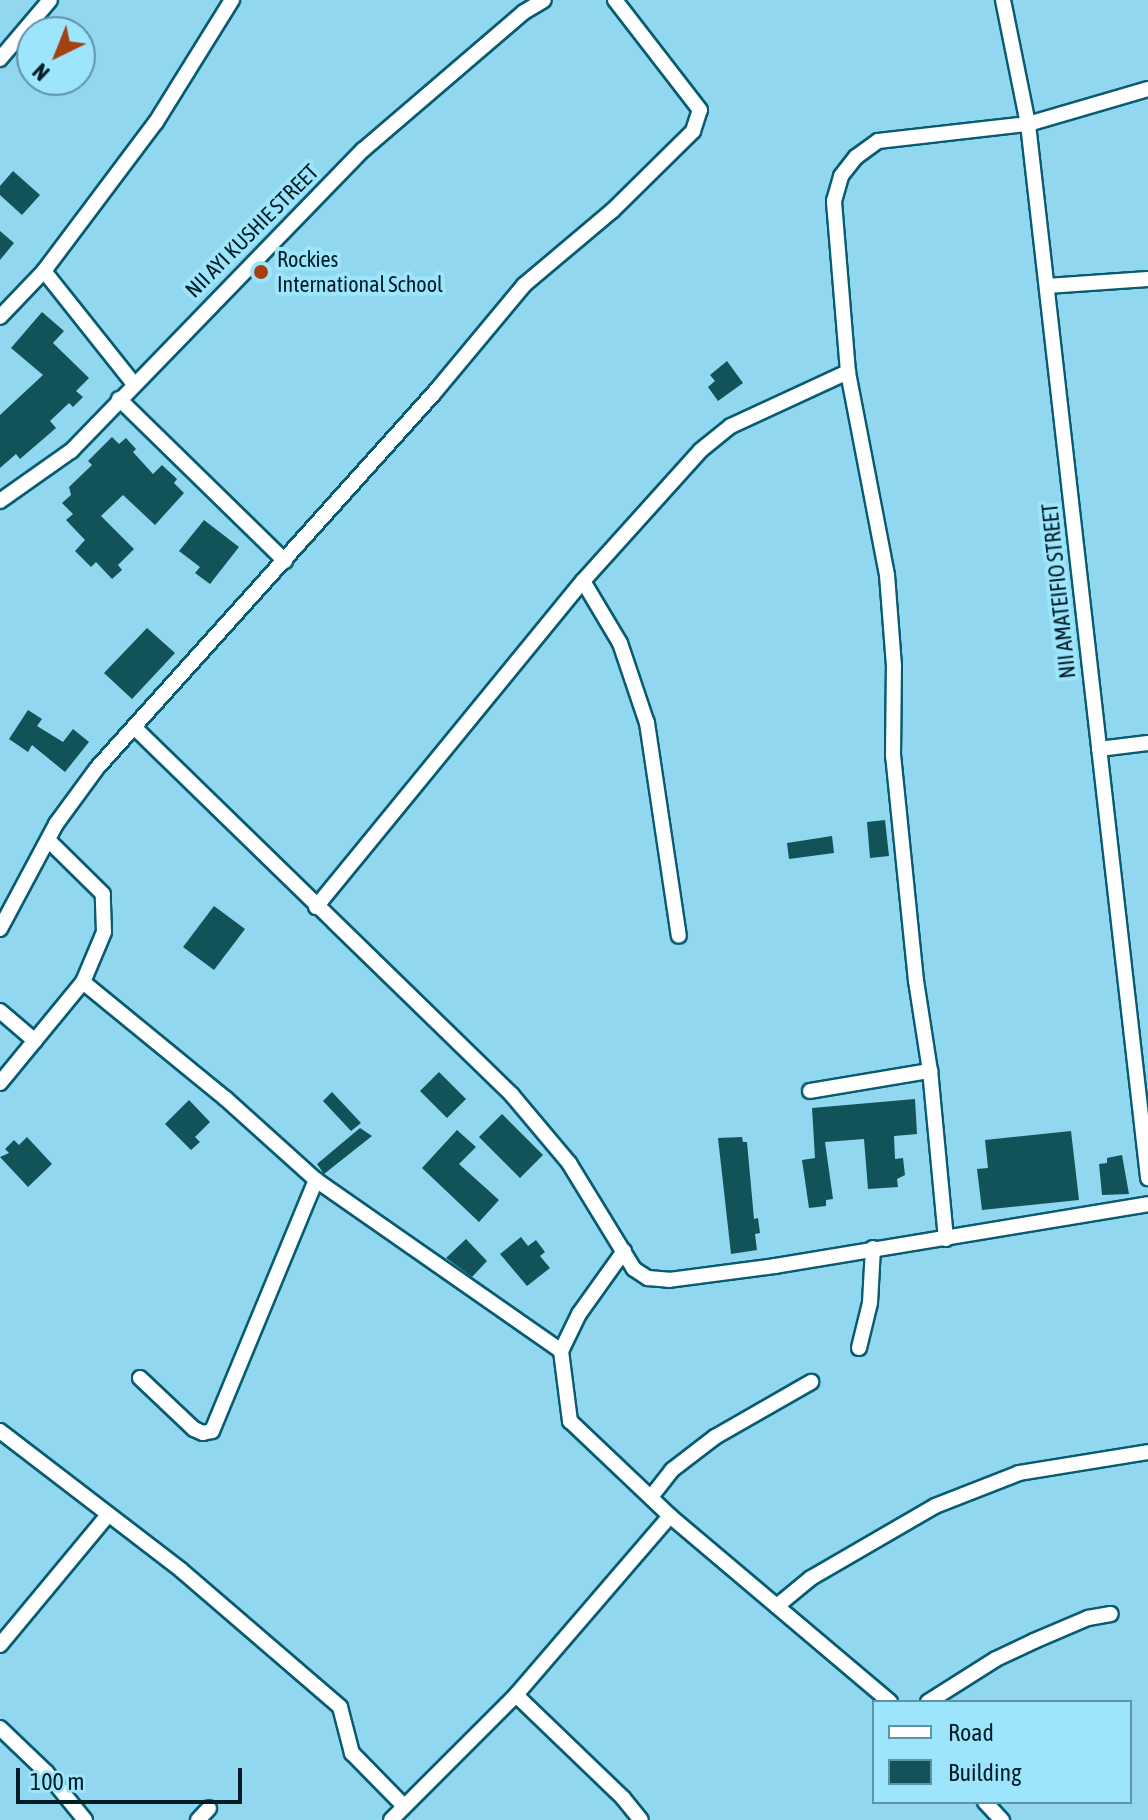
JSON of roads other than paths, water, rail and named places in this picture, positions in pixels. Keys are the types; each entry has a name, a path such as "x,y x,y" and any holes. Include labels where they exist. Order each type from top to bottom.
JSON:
{"street":[{"path":"0,59 50,0"},
{"path":"0,317 44,271 156,122 232,0"},
{"name":"NII AYI KUSHIE STREET","path":"0,501 71,451 133,383 363,150 520,6 544,0"},
{"path":"0,929 48,840 97,768 435,392 524,285 612,211 699,121 700,110 615,0"},
{"name":"NII AMATEIFIO STREET","path":"1003,0 1028,124 1148,1178"},
{"path":"946,1239 930,1071 916,981 893,756 894,666 887,575 848,372 834,201 841,176 856,157 878,141 1028,124 1148,89"},
{"path":"44,271 133,383"},
{"path":"1047,286 1148,279"},
{"path":"316,907 583,581 701,450 731,426 848,372"},
{"path":"119,399 285,561"},
{"path":"583,581 620,643 647,723 679,936"},
{"path":"134,727 512,1095 569,1163 634,1269 648,1278 669,1280 775,1266 1148,1204"},
{"path":"1099,749 1148,743"},
{"path":"0,1083 83,982 104,932 103,894 48,840"},
{"path":"83,982 238,1109 316,1180 561,1351"},
{"path":"0,1011 35,1041"},
{"path":"810,1091 930,1071"},
{"path":"140,1378 194,1429 203,1433 212,1431 316,1180"},
{"path":"859,1348 870,1303 873,1248"},
{"path":"624,1251 579,1314 561,1351 570,1421 670,1516 888,1700"},
{"path":"651,1497 672,1470 715,1437 811,1382"},
{"path":"0,1431 181,1570 340,1707 352,1753 403,1805"},
{"path":"777,1606 811,1578 935,1506 1019,1473 1148,1452"},
{"path":"0,1645 108,1515"},
{"path":"391,1820 516,1695 670,1516"},
{"path":"931,1700 996,1659 1088,1618 1111,1614"},
{"path":"516,1695 623,1798 641,1820"},
{"path":"2,1734 46,1772 85,1820"},
{"path":"987,1804 1002,1820"},
{"path":"198,1820 209,1808"}],"place":[{"name":"Rockies International School","path":"261,272"}]}
